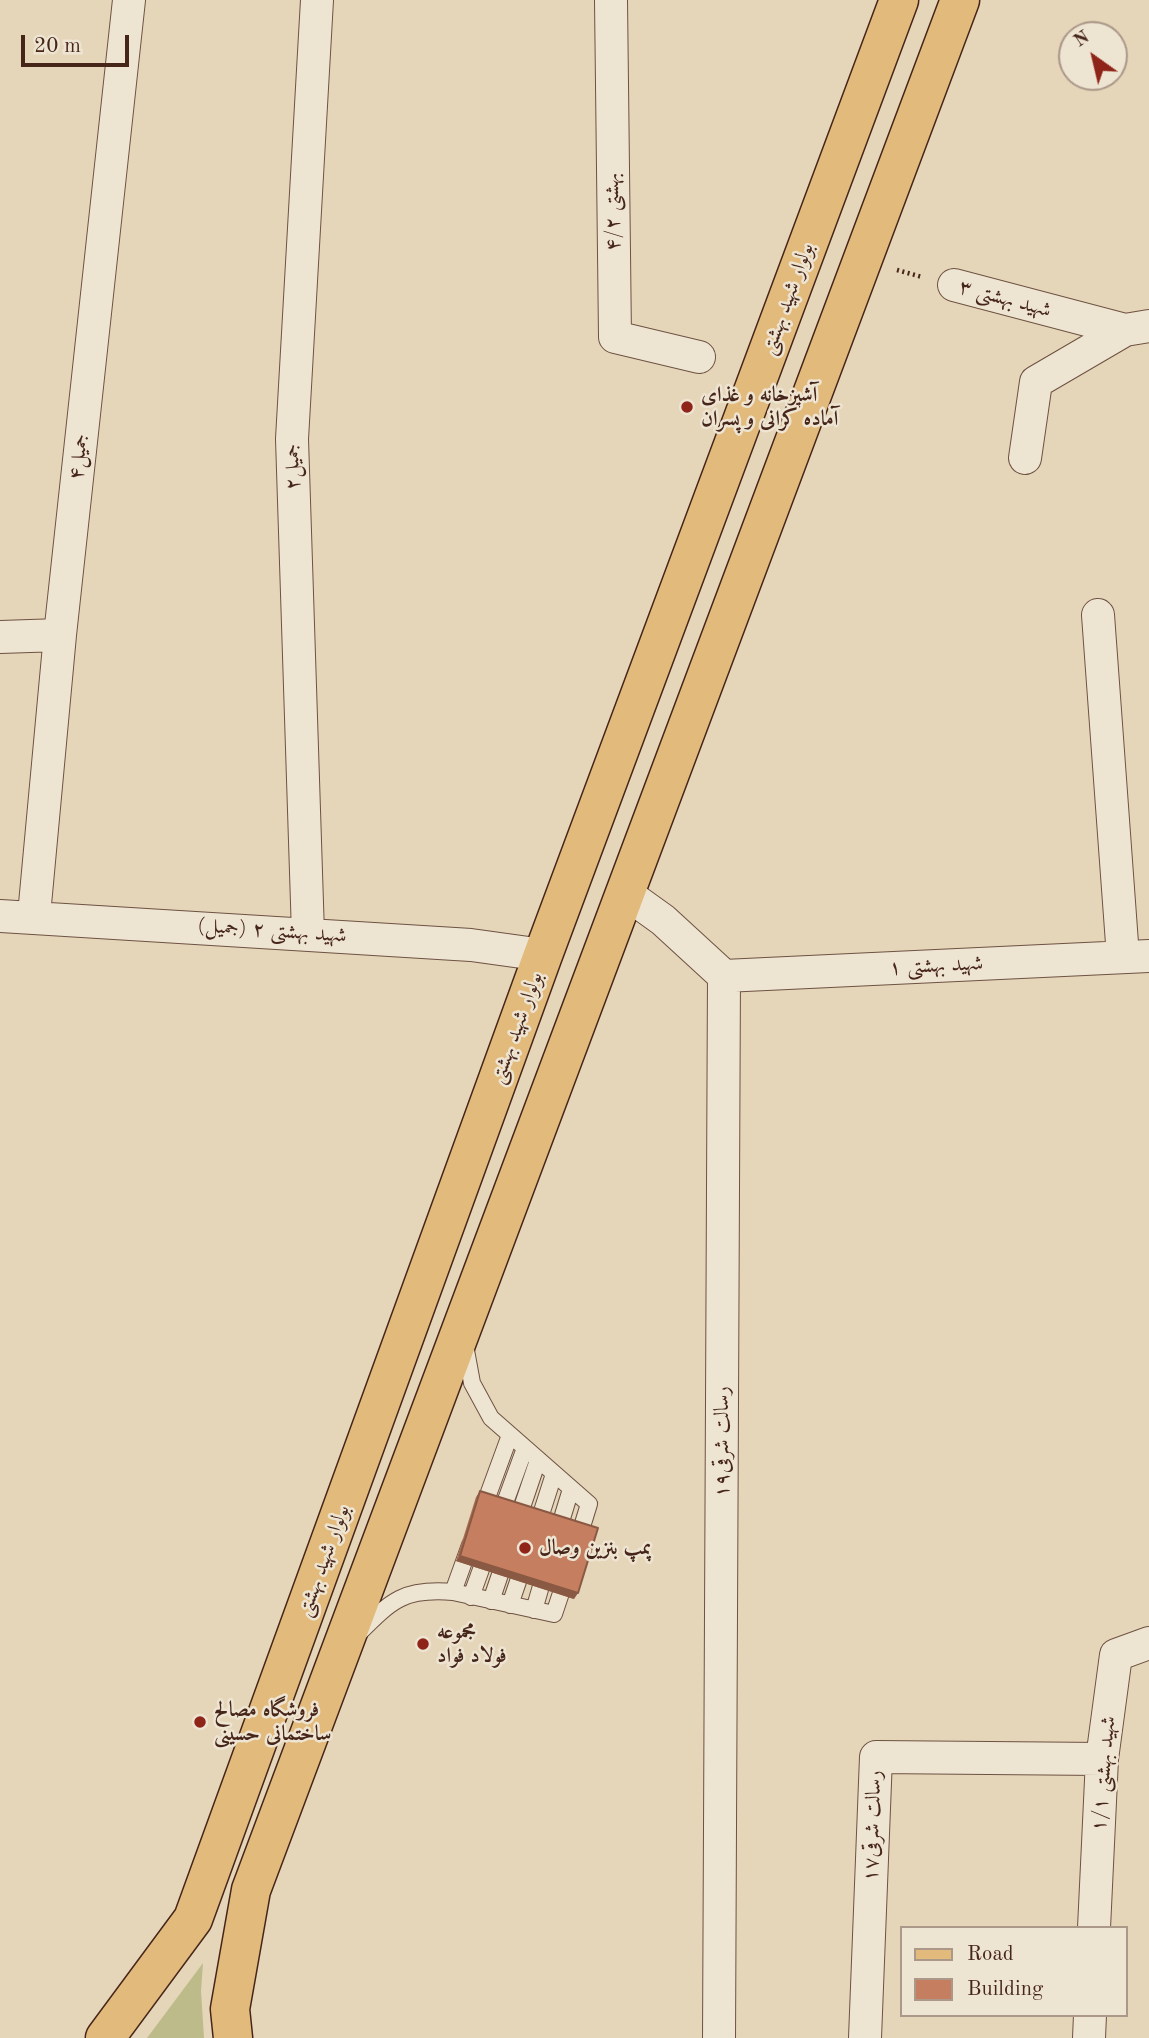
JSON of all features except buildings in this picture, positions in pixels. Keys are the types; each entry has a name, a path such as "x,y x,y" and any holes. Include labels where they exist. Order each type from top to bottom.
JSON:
{"main road":[{"name":"بولوار شهید بهشتی","path":"105,2038 192,1919 210,1874 543,955 899,0"},
{"path":"233,2038 230,2010 251,1890 960,0"},
{"path":"650,669 700,691"},
{"path":"210,1874 251,1890"}],"street":[{"name":"جمیل۴","path":"34,915 60,635 129,0"},
{"name":"جمیل۲","path":"308,934 292,439 317,0"},
{"name":"بهشتی ۴/۲","path":"611,0 615,337 699,356"},
{"name":"شهید بهشتی ۳","path":"954,285 1137,328"},
{"path":"1026,458 1035,382 1137,328"},
{"path":"1098,615 1136,956"},
{"path":"0,637 60,635"},
{"path":"624,892 663,920 724,976"},
{"name":"شهید بهشتی ۲ (جمیل)","path":"0,916 34,915 471,945 543,955"},
{"name":"شهید بهشتی ۱","path":"724,976 1136,956"},
{"name":"رسالت شرقی۱۹","path":"719,2038 724,976"},
{"name":"شهید بهشتی ۱/۱","path":"1094,1926 1102,1759 1116,1655 1149,1643"},
{"name":"رسالت شرقی۱۷","path":"865,2038 876,1757 1102,1759"},
{"path":"1089,2038 1090,2017"}],"lane":[{"path":"337,1655 391,1601 426,1590 453,1592 554,1614 589,1504 491,1418 472,1383 462,1324"},
{"path":"453,1592 510,1435"},
{"path":"471,1597 525,1448"},
{"path":"491,1601 538,1460"},
{"path":"510,1605 554,1474"},
{"path":"534,1610 571,1489"}],"path":[{"name":"شهید بهشتی ۳","path":"862,261 954,285"}],"shaded area":[{"path":"203,1963 201,1991 204,2038 147,2038"}],"place":[{"name":"آشپزخانه و غذای آماده کرانی و پسران","path":"687,407"},
{"name":"پمپ بنزین وصال","path":"525,1548"},
{"name":"مجموعه فولاد فواد","path":"423,1644"},
{"name":"فروشگاه مصالح ساختمانی حسینی","path":"200,1722"}]}
